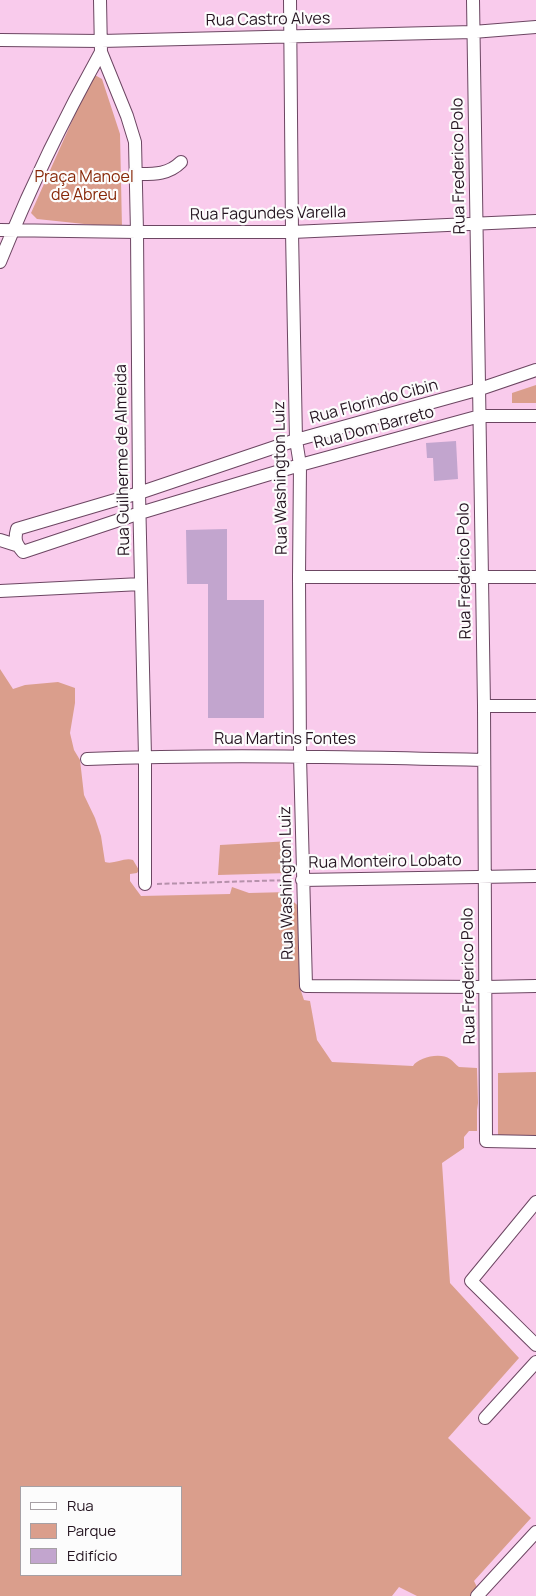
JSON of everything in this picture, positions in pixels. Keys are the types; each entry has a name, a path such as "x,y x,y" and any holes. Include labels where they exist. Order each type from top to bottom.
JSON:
{"street":[{"path":"0,262 6,230 101,46 100,0"},
{"name":"Rua Washington Luiz","path":"290,0 296,440 300,465 300,756 306,986 485,987"},
{"name":"Rua Frederico Polo","path":"473,0 484,706 486,1141 536,1142"},
{"name":"Rua Castro Alves","path":"0,40 101,46 291,36 473,32 536,27"},
{"name":"Rua Guilherme de Almeida","path":"101,46 135,142 145,884"},
{"path":"136,174 158,174 175,168 181,162"},
{"name":"Rua Fagundes Varella","path":"6,230 292,232 536,221"},
{"name":"Rua Florindo Cibin","path":"20,548 15,536 17,529 139,493 296,440 480,389 536,370"},
{"name":"Rua Dom Barreto","path":"20,548 300,465 480,416 536,416"},
{"path":"0,540 20,548"},
{"path":"299,577 536,576"},
{"path":"0,591 142,584"},
{"path":"484,706 536,706"},
{"name":"Rua Martins Fontes","path":"87,759 300,756 484,760"},
{"name":"Rua Monteiro Lobato","path":"302,880 536,876"},
{"path":"485,987 536,986"},
{"path":"536,1202 471,1281 536,1345"},
{"path":"485,1418 536,1362"},
{"path":"477,1596 536,1532"}],"path":[{"name":"Rua Monteiro Lobato","path":"145,884 302,880"}],"green space":[{"name":"Praça Manoel de Abreu","path":"93,74 102,79 120,134 122,228 37,219 31,213"},
{"path":"536,385 536,403 512,403 512,393"},
{"path":"0,669 13,689 25,685 58,682 75,688 75,703 70,733 74,750 80,760 84,795 101,836 105,862 133,860 139,870 137,873 130,874 130,881 141,896 230,894 232,887 249,893 289,892 289,898 302,909 300,988 304,1000 310,1001 317,1040 332,1062 413,1066 420,1060 430,1056 441,1056 450,1059 459,1067 477,1068 477,1131 469,1131 464,1137 464,1148 442,1163 450,1283 519,1358 448,1438 531,1518 474,1581 479,1591 473,1596 417,1596 399,1587 392,1596 0,1596"},
{"path":"291,841 289,873 218,875 220,845"},
{"path":"536,1072 536,1139 498,1138 498,1073"}],"building":[{"path":"456,441 458,479 434,481 433,458 427,458 426,443"},
{"path":"227,529 227,600 264,600 264,718 208,718 208,584 187,584 186,530"}]}
